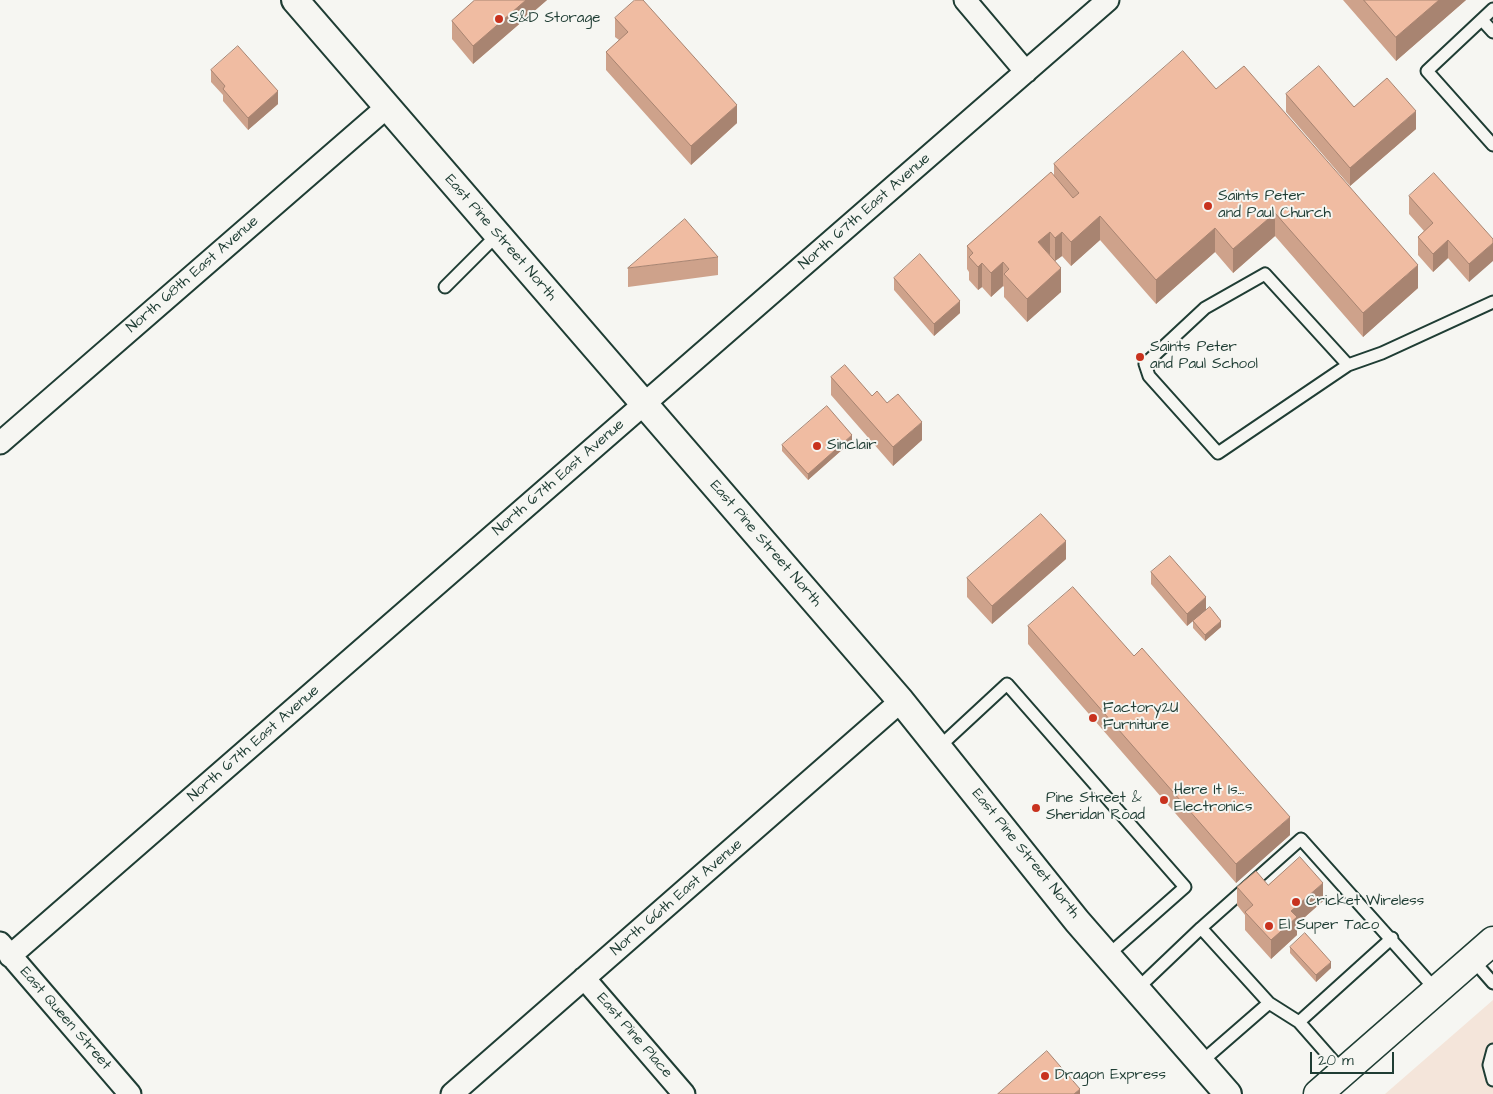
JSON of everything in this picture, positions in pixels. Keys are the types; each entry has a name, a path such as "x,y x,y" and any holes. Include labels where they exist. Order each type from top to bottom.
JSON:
{"main road":[{"path":"1318,1094 1493,941"}],"street":[{"name":"East Pine Street North","path":"294,0 901,701 1108,956 1228,1094"},
{"path":"965,0 1026,72"},
{"name":"North 67th East Avenue","path":"5,950 644,404 1108,0"},
{"name":"North 68th East Avenue","path":"0,443 387,107"},
{"name":"North 66th East Avenue","path":"452,1094 901,701"},
{"name":"East Queen Street","path":"5,950 130,1094"},
{"name":"East Pine Place","path":"584,978 684,1094"}],"lane":[{"path":"1493,10 1427,71 1493,145"},
{"path":"1482,20 1493,32"},
{"path":"444,287 498,235"},
{"path":"1348,365 1264,274 1205,308 1145,364 1149,376 1218,453 1348,365 1382,353 1493,302"},
{"path":"940,747 1007,684 1185,887 1108,956"},
{"path":"1137,989 1201,928 1301,838 1392,938 1436,990"},
{"path":"1201,928 1269,1003 1299,1022 1343,1072"},
{"path":"1299,1022 1392,938"},
{"path":"1472,959 1493,983"},
{"path":"1200,1063 1269,1003"},
{"path":"1493,1050 1489,1065 1493,1080"}],"shaded area":[{"path":"1493,1000 1493,1094 1385,1094"}],"building":[{"path":"475,0 526,0 473,46 452,21"},
{"path":"635,0 643,0 737,105 691,146 606,52 628,32 615,18"},
{"path":"1364,0 1439,0 1396,37"},
{"path":"238,46 278,91 248,118 223,89 225,86 211,70"},
{"name":"Saints Peter and Paul Church","path":"1183,51 1216,89 1244,66 1418,265 1363,313 1275,213 1233,249 1215,228 1156,280 1100,216 1071,242 1062,232 1055,238 1050,232 1038,242 1061,268 1027,299 1004,274 1009,269 1003,262 991,273 982,263 978,267 969,257 973,253 967,246 1051,172 1073,198 1079,193 1054,164"},
{"path":"1319,66 1354,107 1387,78 1416,111 1350,168 1286,94"},
{"path":"1434,173 1493,239 1493,243 1469,264 1448,240 1433,254 1418,237 1433,223 1409,196"},
{"path":"685,219 718,257 628,268"},
{"path":"920,254 960,301 934,324 894,278"},
{"path":"845,365 872,396 877,391 887,403 898,394 922,422 893,447 831,377"},
{"path":"827,406 852,435 808,474 782,445"},
{"path":"1041,514 1066,541 992,606 967,578"},
{"path":"1170,556 1206,597 1187,614 1151,572"},
{"path":"1073,587 1134,656 1142,648 1290,817 1236,864 1028,626"},
{"path":"1210,607 1221,621 1205,635 1193,621"},
{"path":"1300,857 1323,883 1291,911 1297,917 1271,940 1245,912 1253,905 1237,887 1256,871 1268,885"},
{"path":"1305,933 1331,962 1316,975 1290,947"},
{"name":"Dragon Express","path":"1047,1051 1080,1089 1074,1094 998,1094"}],"place":[{"name":"S&D Storage","path":"499,19"},
{"name":"Saints Peter and Paul Church","path":"1208,206"},
{"name":"Saints Peter and Paul School","path":"1140,357"},
{"name":"Sinclair","path":"817,446"},
{"name":"Factory2U Furniture","path":"1093,718"},
{"name":"Here It Is... Electronics","path":"1164,800"},
{"name":"Pine Street & Sheridan Road","path":"1036,808"},
{"name":"Cricket Wireless","path":"1296,902"},
{"name":"El Super Taco","path":"1269,926"},
{"name":"Dragon Express","path":"1045,1076"}]}
